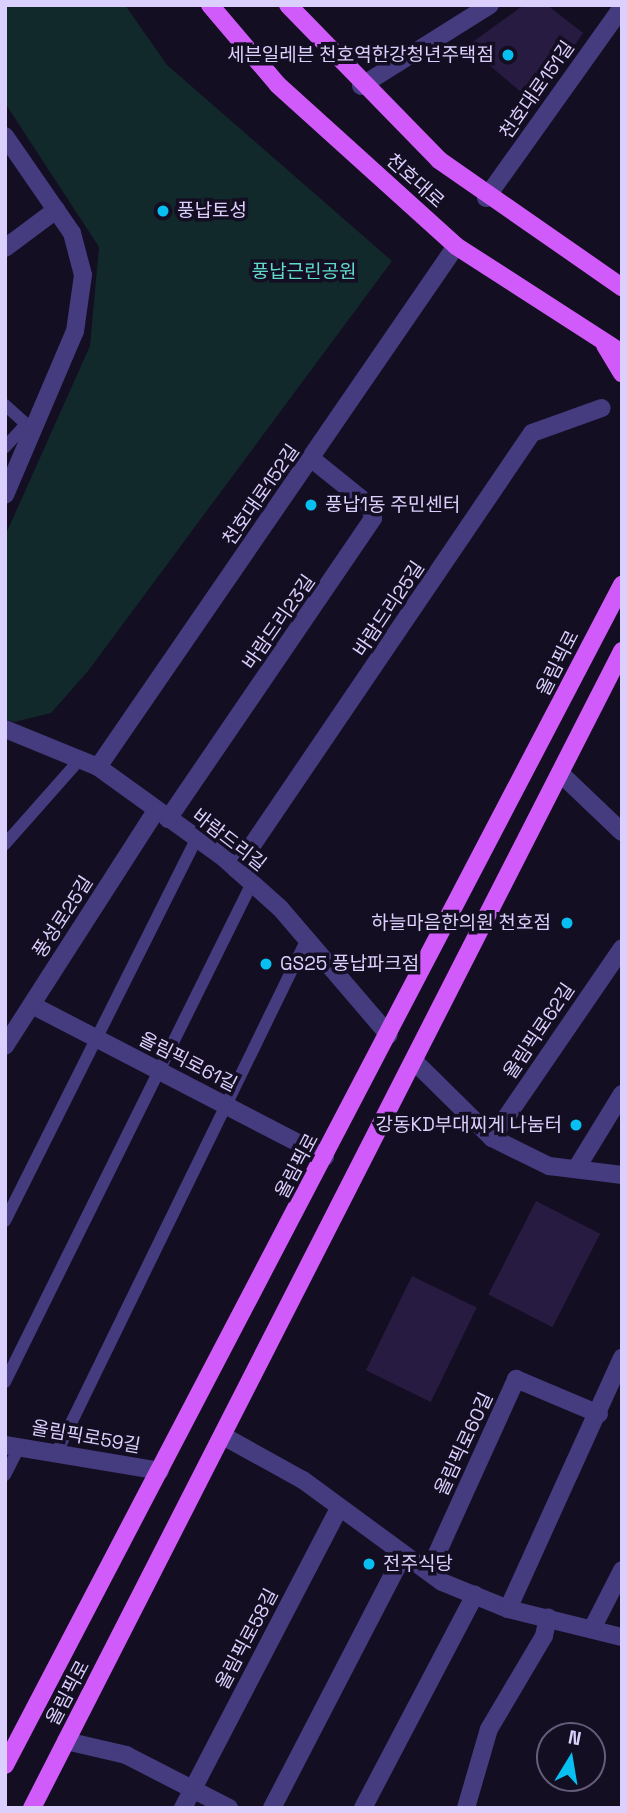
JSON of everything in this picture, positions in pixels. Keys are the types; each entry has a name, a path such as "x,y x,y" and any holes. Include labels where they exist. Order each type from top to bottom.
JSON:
{"main road":[{"name":"천호대로","path":"210,5 278,85 456,246 622,354"},
{"name":"천호대로","path":"288,5 361,86 486,198 620,285"},
{"path":"603,342 622,373"},
{"name":"올림픽로","path":"5,1765 11,1742 160,1471 622,584"},
{"name":"올림픽로","path":"32,1808 225,1437 622,651"}],"street":[{"path":"361,86 490,5"},
{"name":"천호대로151길","path":"486,198 622,7"},
{"path":"5,136 72,233 83,275 75,331 31,427 5,495"},
{"path":"5,248 56,210"},
{"name":"천호대로152길","path":"98,767 456,246"},
{"name":"바람드리25길","path":"236,869 531,433 602,408"},
{"name":"바람드리23길","path":"162,815 373,517 369,505 312,459"},
{"name":"바람드리길","path":"5,729 98,767 236,869 307,939 389,1034"},
{"path":"561,774 622,832"},
{"name":"풍성로25길","path":"5,1046 162,815"},
{"name":"올림픽로62길","path":"492,1138 622,948"},
{"name":"올림픽로61길","path":"32,1005 325,1157"},
{"path":"414,1062 492,1138 549,1166 622,1175"},
{"path":"576,1169 622,1094"},
{"path":"508,1609 599,1414 622,1358"},
{"name":"올림픽로60길","path":"430,1569 516,1379 599,1414"},
{"path":"225,1437 268,1457 403,1555 430,1569 442,1582 508,1609 622,1637"},
{"name":"올림픽로59길","path":"12,1446 160,1471"},
{"name":"올림픽로58길","path":"183,1808 338,1510"},
{"path":"272,1808 403,1555"},
{"path":"593,1628 622,1570"},
{"path":"363,1808 475,1595"},
{"path":"466,1808 489,1729 544,1636 548,1617"},
{"path":"66,1741 126,1755 229,1808"}],"lane":[{"path":"5,405 31,427 5,447"},
{"path":"5,844 81,758"},
{"path":"5,1221 196,839"},
{"path":"5,1381 252,883"},
{"path":"56,1454 307,939"},
{"path":"5,1475 12,1446"}],"green space":[{"name":"풍납근린공원","path":"5,5 125,5 167,65 392,261 88,671 51,713 14,722 5,719 5,536 90,346 99,247 5,103"}],"building":[{"path":"524,5 547,5 583,33 535,104 467,46"},
{"path":"536,1201 600,1234 552,1327 488,1295"},
{"path":"412,1276 477,1308 431,1402 366,1370"}],"place":[{"name":"세븐일레븐 천호역한강청년주택점","path":"508,55"},
{"name":"풍납토성","path":"163,211"},
{"name":"풍납1동 주민센터","path":"311,505"},
{"name":"하늘마음한의원 천호점","path":"567,923"},
{"name":"GS25 풍납파크점","path":"266,964"},
{"name":"강동KD부대찌게 나눔터","path":"576,1125"},
{"name":"전주식당","path":"369,1564"}]}
